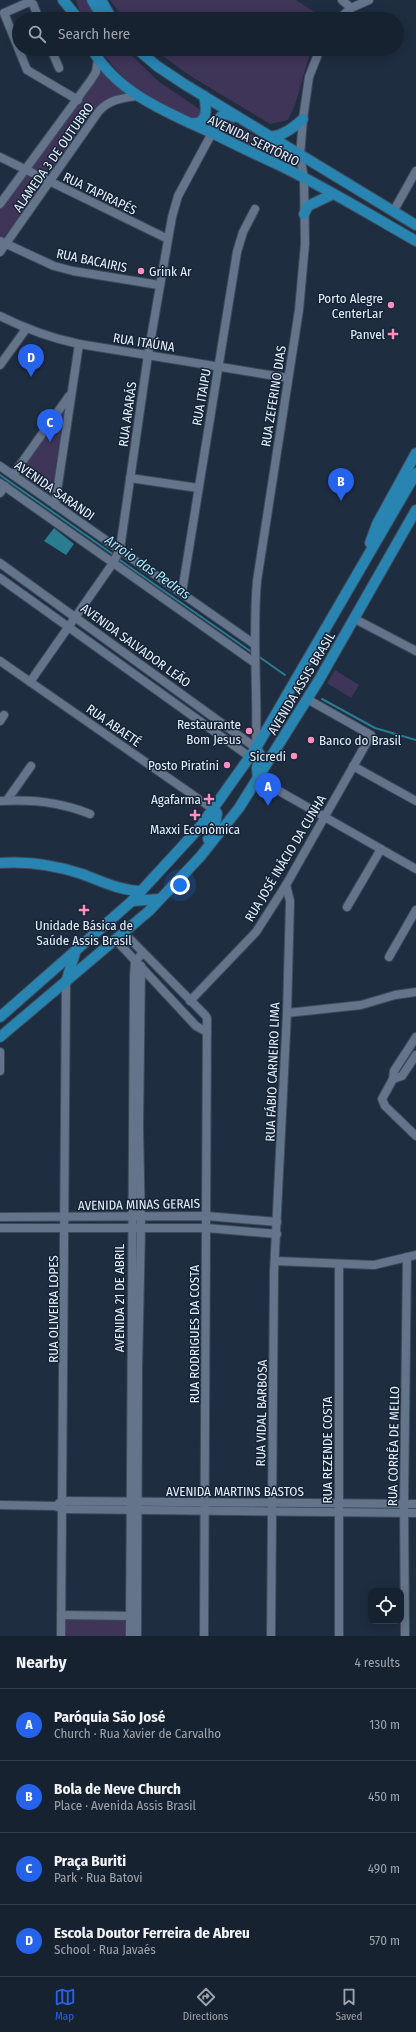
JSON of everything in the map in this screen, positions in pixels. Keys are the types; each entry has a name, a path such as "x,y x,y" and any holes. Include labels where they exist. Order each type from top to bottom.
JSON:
{"main road":[{"path":"63,0 71,12"},
{"path":"72,0 75,12"},
{"path":"92,0 99,12"},
{"path":"101,0 108,12"},
{"name":"AVENIDA SERTÓRIO","path":"96,56 117,80 138,96 304,178 416,241"},
{"name":"AVENIDA SERTÓRIO","path":"145,56 157,66 300,156 416,225"},
{"path":"188,122 198,124 204,120 206,111 204,96"},
{"path":"212,133 220,117 226,114 252,125"},
{"path":"271,137 279,136 303,119"},
{"path":"284,168 293,167 300,156"},
{"path":"304,214 308,206 333,194"},
{"name":"AVENIDA ASSIS BRASIL","path":"359,573 377,524 416,453"},
{"name":"AVENIDA ASSIS BRASIL","path":"0,1017 132,901 200,827 256,748 416,473"},
{"name":"AVENIDA ASSIS BRASIL","path":"0,1037 116,940 160,899 200,857 239,808 308,699 416,510"},
{"path":"256,748 260,755 257,768 258,779"},
{"path":"200,857 202,847 214,832 217,813 213,809"},
{"path":"0,863 54,866 83,874 128,890 141,891"},
{"path":"83,874 132,901 160,899"},
{"path":"66,982 67,973 76,951"}],"street":[{"path":"342,0 351,8"},
{"path":"347,12 351,8 369,0"},
{"path":"12,33 4,13 29,2 33,4 36,12"},
{"path":"21,56 27,70 78,100"},
{"path":"54,56 59,68"},
{"name":"RUA ZEFERINO DIAS","path":"256,748 258,703 254,647 256,581 299,310 305,244 304,178 300,156 303,119 309,77 317,56"},
{"name":"ALAMEDA 3 DE OUTUBRO","path":"0,204 78,100 96,72 98,59"},
{"name":"ALAMEDA 3 DE OUTUBRO","path":"0,252 3,242 105,105 123,98 138,96"},
{"name":"RUA ARARÁS","path":"30,682 76,617 116,556 168,239 178,196 212,133"},
{"name":"RUA TAPIRAPÉS","path":"0,157 168,239"},
{"path":"393,212 416,171"},
{"name":"RUA ITAIPU","path":"182,592 239,242 255,209"},
{"name":"RUA BACAIRIS","path":"3,242 54,266 73,271 160,285"},
{"name":"RUA ITAÚNA","path":"0,316 26,329 54,339 288,378"},
{"path":"0,365 26,329"},
{"path":"55,504 79,344"},
{"path":"13,475 71,394"},
{"name":"AVENIDA SARANDI","path":"0,466 55,504 116,556 254,661"},
{"path":"130,478 198,488"},
{"name":"AVENIDA SARANDI","path":"2,487 116,556 182,592 254,647"},
{"name":"AVENIDA SALVADOR LEÃO","path":"0,563 256,748"},
{"name":"AVENIDA SALVADOR LEÃO","path":"0,578 250,757"},
{"path":"355,619 416,651"},
{"name":"RUA ABAETÉ","path":"0,661 213,809"},
{"path":"168,697 175,688"},
{"name":"RUA JOSÉ INÁCIO DA CUNHA","path":"190,1000 256,932 286,885 371,735 308,699"},
{"path":"4,801 31,766"},
{"path":"353,766 416,801"},
{"path":"258,779 416,869"},
{"path":"4,801 47,802 76,808 90,814"},
{"path":"347,907 381,849"},
{"name":"RUA FÁBIO CARNEIRO LIMA","path":"275,1261 287,1013 290,901 286,885"},
{"path":"389,957 416,910"},
{"name":"RUA RODRIGUES DA COSTA","path":"124,933 205,1014 207,1032 207,1228 204,1636"},
{"path":"116,940 196,1026 207,1032"},
{"path":"138,963 146,956"},
{"name":"AVENIDA 21 DE ABRIL","path":"137,1636 134,1616 135,1507 132,1217 136,1128 138,963"},
{"name":"RUA OLIVEIRA LOPES","path":"61,1636 66,982"},
{"path":"287,1013 361,1005 395,995 416,992"},
{"path":"416,1037 414,1052 394,1071 393,1079 383,1098 385,1106 416,1136"},
{"path":"0,1052 0,1071"},
{"name":"AVENIDA 21 DE ABRIL","path":"134,1368 141,1228 136,1128"},
{"name":"AVENIDA MINAS GERAIS","path":"0,1217 207,1216 277,1222"},
{"name":"AVENIDA MINAS GERAIS","path":"0,1228 207,1228 276,1234"},
{"path":"275,1261 339,1265 374,1265 412,1256"},
{"name":"RUA CORRÊA DE MELLO","path":"405,1636 404,1504 412,1256"},
{"name":"RUA VIDAL BARBOSA","path":"271,1636 275,1261"},
{"name":"RUA REZENDE COSTA","path":"339,1265 339,1636"},
{"name":"AVENIDA MARTINS BASTOS","path":"339,1509 416,1504"},
{"path":"0,1506 63,1505"},
{"name":"AVENIDA MARTINS BASTOS","path":"63,1505 135,1507 272,1507 416,1513"},
{"path":"61,1615 134,1616"},
{"name":"AVENIDA 21 DE ABRIL","path":"130,1636 134,1616"}],"shaded area":[{"path":"76,0 88,0 95,12 80,12"},
{"path":"110,0 296,0 314,12 119,12"},
{"path":"105,56 132,56 158,81 199,109 202,113 198,119 193,119 152,99 141,92 120,74"},
{"path":"163,56 309,56 295,105 288,120 270,124 192,77"},
{"path":"99,68 127,95 115,97 100,104 47,178 30,169"},
{"path":"226,118 292,160 289,166 218,135"},
{"path":"25,174 43,185 2,240 0,239 0,210"},
{"path":"64,411 51,498 17,473"},
{"path":"335,670 359,685 351,698 327,683"},
{"path":"64,1620 126,1620 126,1636 64,1636"}],"water":[{"path":"54,528 74,544 66,555 44,541"}],"waterway":[{"name":"Arroio das Pedras","path":"0,475 114,555"},
{"name":"Arroio das Pedras","path":"117,558 253,653"},
{"name":"Arroio das Pedras","path":"258,656 285,675"},
{"name":"Arroio das Pedras","path":"322,699 375,728 416,740"}],"place":[{"name":"Grink Ar","path":"141,271"},
{"name":"Porto Alegre CenterLar","path":"391,305"},
{"name":"Panvel","path":"393,334"},
{"name":"Escola Doutor Ferreira de Abreu","path":"31,377"},
{"name":"Praça Buriti","path":"50,442"},
{"name":"Bola de Neve Church","path":"341,501"},
{"name":"Restaurante Bom Jesus","path":"249,731"},
{"name":"Banco do Brasil","path":"311,740"},
{"name":"Sicredi","path":"294,756"},
{"name":"Posto Piratini","path":"227,765"},
{"name":"Agafarma","path":"209,799"},
{"name":"Paróquia São José","path":"268,806"},
{"name":"Maxxi Econômica","path":"195,815"},
{"name":"Unidade Básica de Saúde Assis Brasil","path":"84,910"}]}
